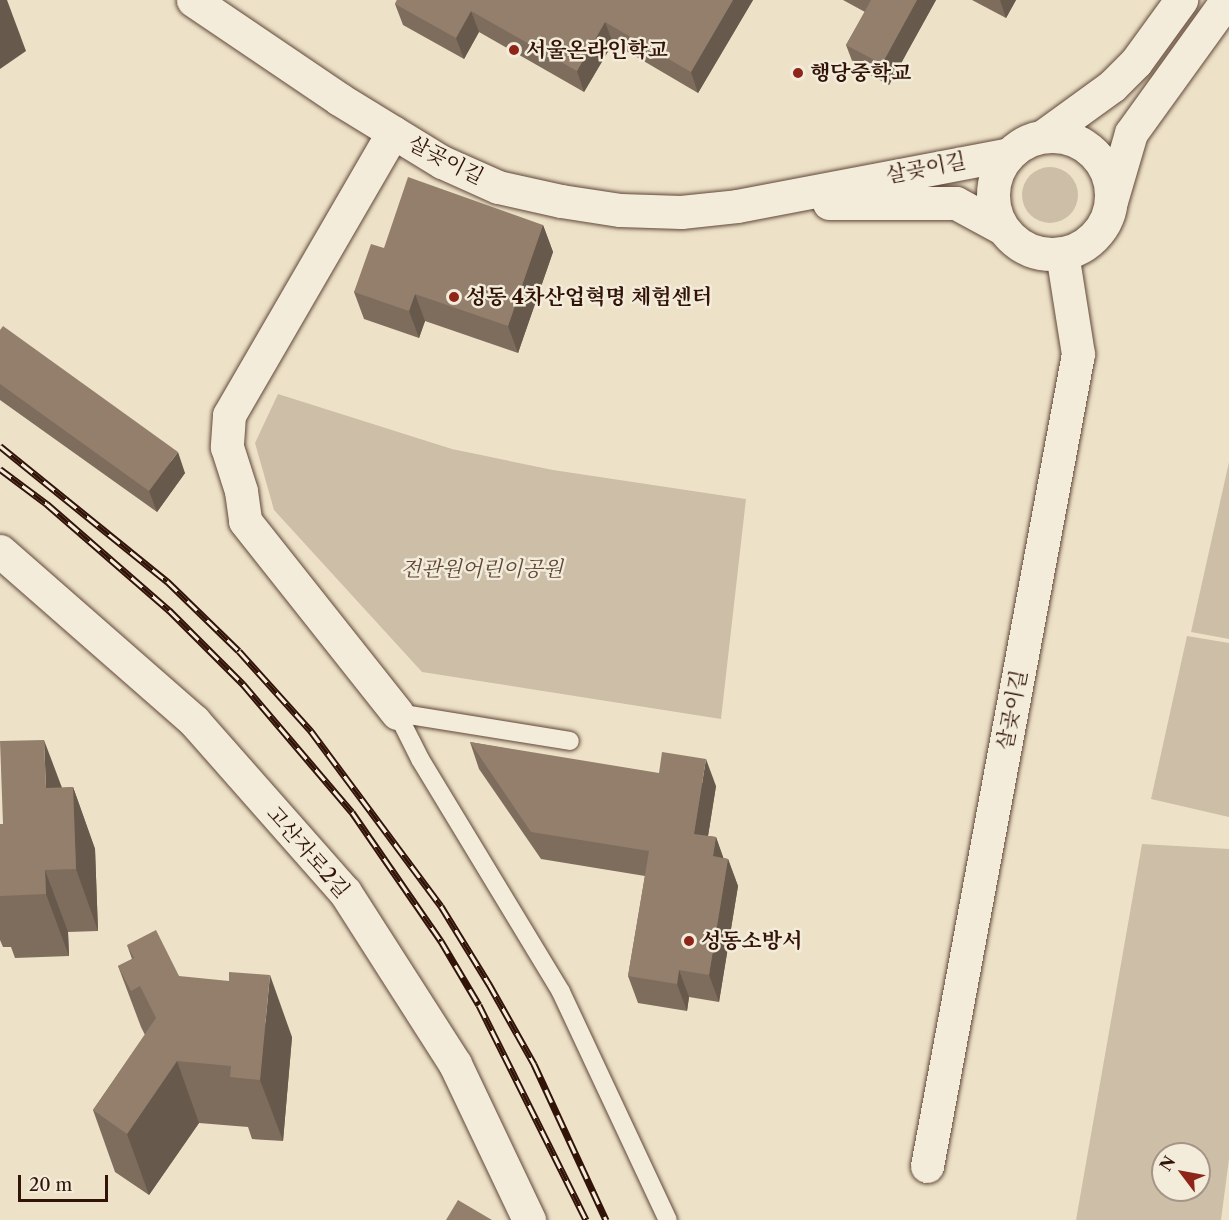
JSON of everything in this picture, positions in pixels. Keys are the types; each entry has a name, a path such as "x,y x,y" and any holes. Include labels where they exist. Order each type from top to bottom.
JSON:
{"street":[{"name":"살곶이길","path":"193,0 393,132 442,162 498,187 561,201 620,210 681,212 737,206 936,201 973,209 1002,228"},
{"path":"1181,0 1136,62 1112,86 1043,136 1025,142 1009,154 992,190 994,210 1002,228 1028,250 1062,253 1092,238 1109,208 1131,133 1227,0"},
{"path":"393,132 229,415 227,447 241,491 245,520 397,713"},
{"path":"1043,136 1063,137 1080,143 1095,155 1110,189 1109,208"},
{"name":"살곶이길","path":"737,206 1009,154"},
{"name":"살곶이길","path":"927,1166 1078,354 1062,253"},
{"name":"고산자로2길","path":"0,551 194,721 345,892 455,1064 529,1220"}],"lane":[{"path":"397,713 570,741"},
{"path":"397,713 420,759 561,992 668,1220"}],"green space":[{"path":"1050,167 1061,169 1070,175 1076,184 1078,195 1076,206 1070,215 1061,221 1050,223 1039,221 1030,215 1024,206 1022,195 1024,184 1030,175 1039,169"},
{"name":"전관원어린이공원","path":"278,394 452,449 553,470 746,499 721,719 422,672 274,510 255,443"},
{"path":"1229,462 1229,639 1191,632"},
{"path":"1187,636 1229,643 1229,817 1151,799"},
{"path":"1142,844 1229,849 1229,1159 1221,1220 1076,1220"}],"building":[{"path":"397,0 733,0 691,72 605,22 577,71 471,11 456,38 395,4"},
{"path":"871,0 917,0 882,64 846,45"},
{"name":"성동 4차산업혁명 체험센터","path":"408,177 543,225 508,326 415,294 409,311 354,292 371,244 384,248"},
{"path":"3,326 178,452 149,491 0,384 0,330"},
{"path":"44,740 46,788 73,787 76,869 45,870 46,894 0,896 0,824 3,824 0,741"},
{"name":"성동소방서","path":"470,742 659,773 662,752 706,759 694,834 716,837 713,856 728,859 709,975 679,970 677,984 628,976 649,851 531,832"},
{"path":"156,930 179,976 229,981 229,972 270,975 260,1080 230,1077 231,1066 177,1061 127,1134 93,1110 156,1018 140,986 131,991 118,966 134,958 127,945"},
{"path":"458,1200 492,1220 446,1220"}],"railway":[{"path":"0,446 167,581 239,651 311,731 441,906 489,984 534,1064 606,1220"},
{"path":"0,469 47,504 169,610 243,684 352,812 441,941 479,1005 586,1220"}],"place":[{"name":"서울온라인학교","path":"514,50"},
{"name":"행당중학교","path":"798,73"},
{"name":"성동 4차산업혁명 체험센터","path":"454,297"},
{"name":"성동소방서","path":"689,941"}]}
